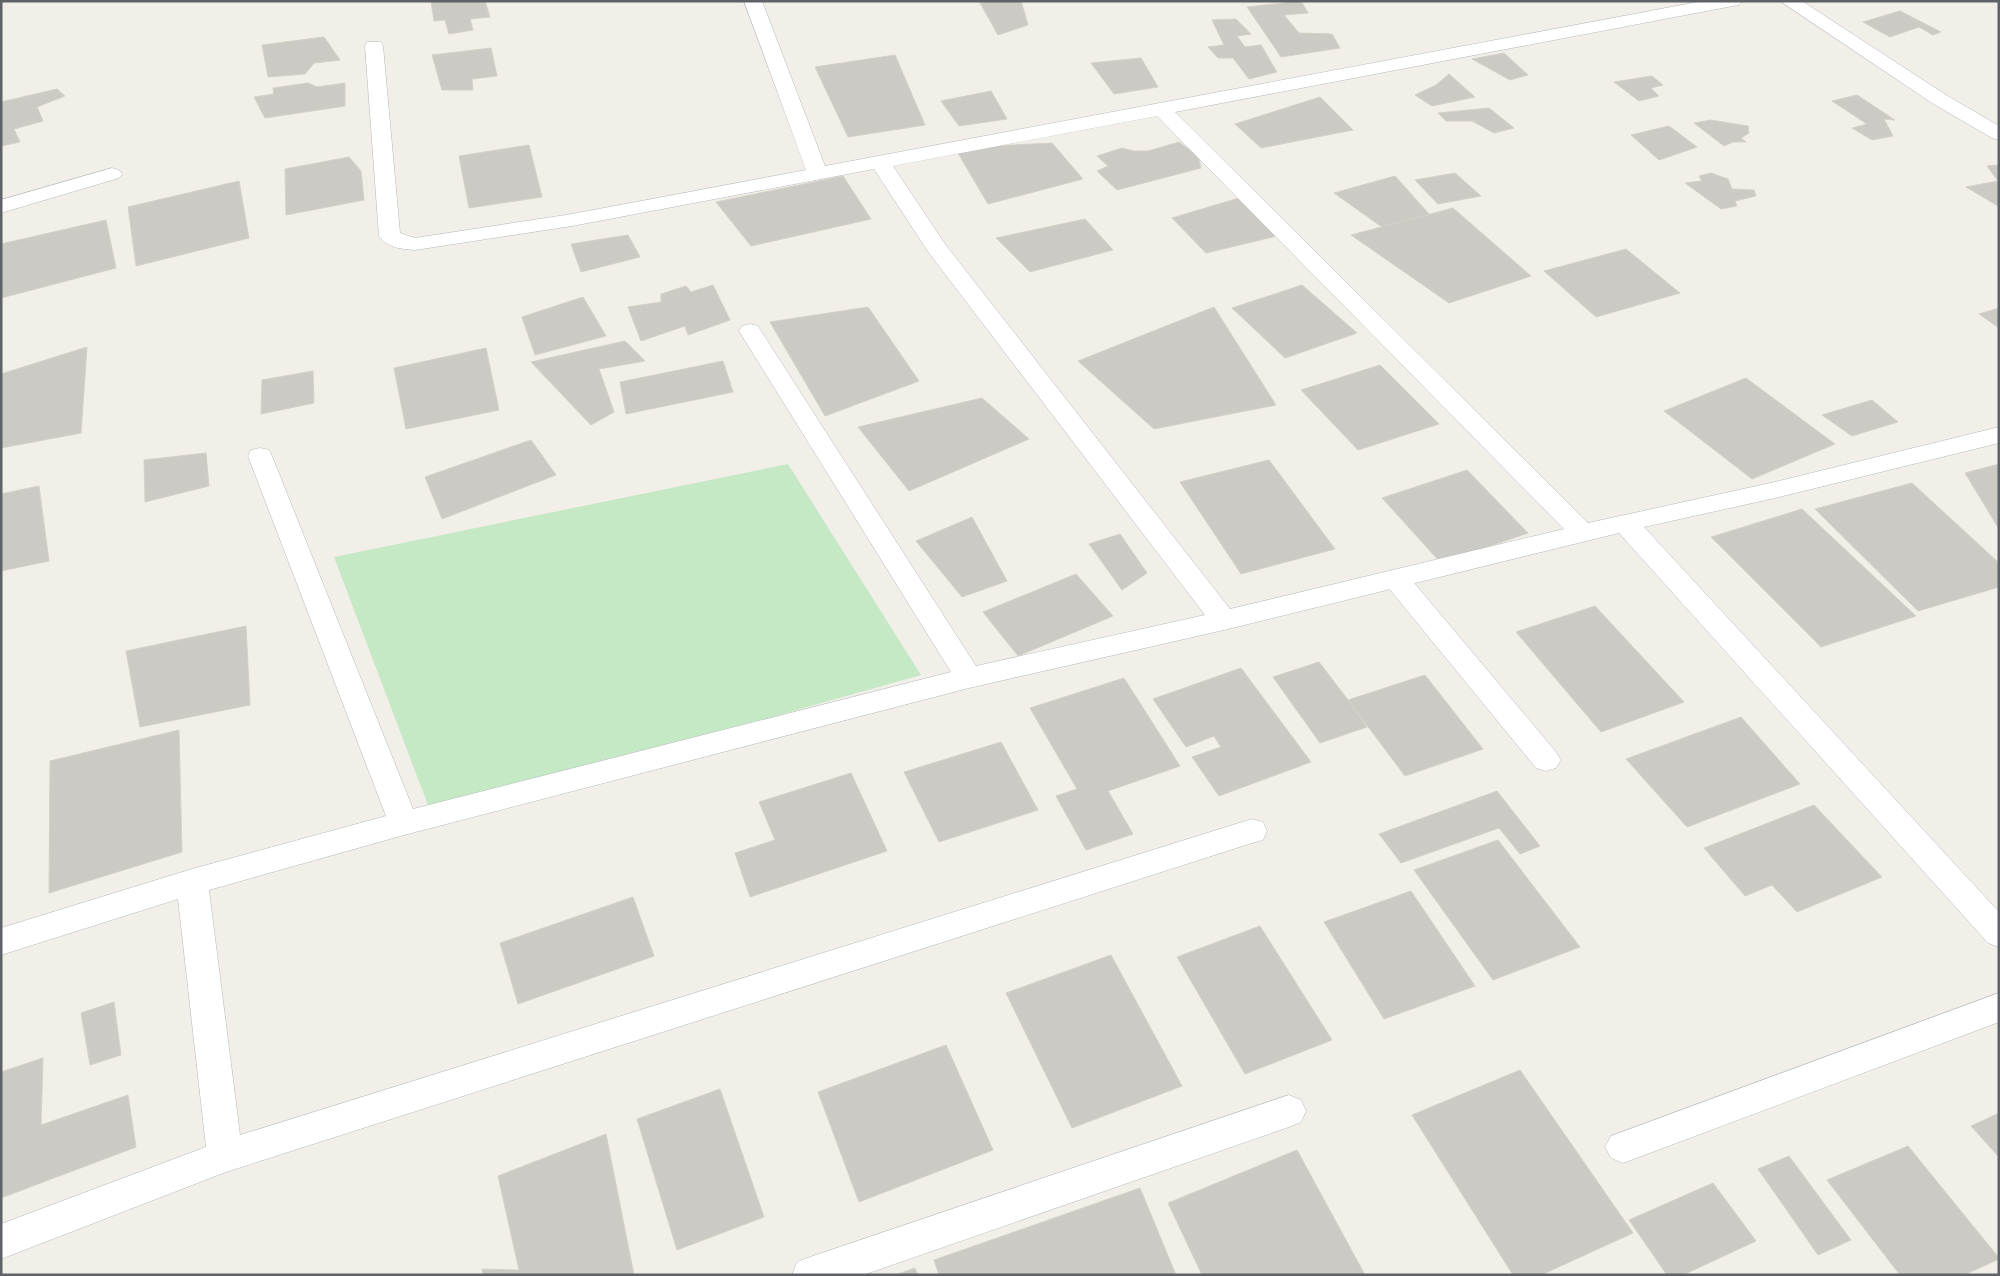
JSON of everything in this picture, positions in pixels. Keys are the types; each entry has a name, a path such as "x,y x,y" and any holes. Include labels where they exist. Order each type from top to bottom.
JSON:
{"street":[{"path":"753,1 817,174"},
{"path":"374,46 390,236 401,242 415,244 572,220 1733,1"},
{"path":"1789,1 1939,99 1999,134"},
{"path":"1162,109 1584,534"},
{"path":"880,162 937,248 1224,620"},
{"path":"1,207 112,174"},
{"path":"750,331 969,678"},
{"path":"1,942 192,882 404,823 969,678 1224,620 1625,523 1775,490 1999,436"},
{"path":"260,456 404,823"},
{"path":"1625,523 1999,934"},
{"path":"1396,579 1546,760"},
{"path":"1,1242 224,1156 1252,831"},
{"path":"192,882 224,1156"},
{"path":"1623,1147 1999,1007"},
{"path":"810,1275 1290,1111"}],"green space":[{"path":"788,464 921,675 431,813 334,557"}],"building":[{"path":"431,1 485,1 490,17 470,19 473,30 449,34 445,20 434,21"},
{"path":"979,1 1021,1 1028,25 998,35"},
{"path":"1301,1 1308,13 1284,15 1299,33 1332,34 1340,48 1281,57 1247,7"},
{"path":"1900,11 1941,32 1933,35 1919,27 1890,37 1863,22"},
{"path":"1236,19 1251,34 1237,36 1245,47 1261,45 1277,72 1249,79 1233,58 1218,58 1208,47 1224,45 1212,20"},
{"path":"324,37 340,60 314,63 305,74 268,77 262,45"},
{"path":"491,48 497,76 472,79 473,90 442,90 432,55"},
{"path":"1504,53 1528,75 1510,80 1472,59"},
{"path":"895,55 925,125 848,137 815,67"},
{"path":"1141,58 1158,87 1114,94 1091,63"},
{"path":"1449,74 1475,97 1432,106 1415,95 1436,85"},
{"path":"1652,76 1663,85 1651,88 1659,96 1639,101 1614,82"},
{"path":"308,83 317,87 345,83 345,106 265,118 254,97 274,94 273,88"},
{"path":"57,89 65,96 37,107 43,121 14,129 20,142 1,146 1,102"},
{"path":"991,91 1007,119 959,126 941,101"},
{"path":"1857,95 1895,120 1884,119 1893,136 1872,140 1852,128 1867,124 1832,101"},
{"path":"1320,97 1353,130 1261,148 1235,124"},
{"path":"1489,108 1514,128 1494,133 1472,121 1446,121 1438,113"},
{"path":"1711,120 1748,126 1749,133 1741,138 1746,142 1733,142 1724,146 1694,123"},
{"path":"1669,126 1697,147 1659,160 1631,135"},
{"path":"1179,142 1198,156 1201,168 1117,190 1097,171 1108,166 1097,156 1122,148 1134,151 1148,151"},
{"path":"1052,143 1083,179 988,204 955,148"},
{"path":"529,145 542,197 469,208 459,156"},
{"path":"349,157 361,171 364,200 286,215 285,169"},
{"path":"1999,165 1998,206 1966,187 1998,181 1987,166"},
{"path":"1455,173 1481,196 1438,204 1415,180"},
{"path":"1711,173 1728,179 1732,189 1754,190 1756,196 1735,201 1737,206 1721,209 1685,183 1702,181 1699,176"},
{"path":"843,176 871,219 751,246 716,202"},
{"path":"1395,176 1429,214 1382,227 1334,193"},
{"path":"239,181 249,238 136,266 128,207"},
{"path":"1239,198 1277,236 1206,253 1172,218"},
{"path":"1453,208 1531,276 1449,303 1351,235"},
{"path":"1085,219 1113,250 1030,272 996,238"},
{"path":"106,220 116,268 1,298 1,244"},
{"path":"628,235 640,257 581,272 571,244"},
{"path":"1626,249 1680,293 1596,317 1544,271"},
{"path":"713,285 730,320 688,335 685,326 641,341 628,307 661,302 661,294 686,286 691,292"},
{"path":"1302,285 1357,333 1285,358 1232,308"},
{"path":"583,297 606,336 535,355 522,317"},
{"path":"868,307 919,381 825,416 770,322"},
{"path":"1214,307 1276,405 1154,429 1078,361"},
{"path":"1999,308 1999,328 1979,314"},
{"path":"625,341 645,361 599,369 614,412 591,425 531,362"},
{"path":"87,347 81,433 1,448 1,374"},
{"path":"486,348 499,410 406,429 394,368"},
{"path":"723,361 733,392 626,414 620,382"},
{"path":"1380,365 1439,424 1358,450 1301,390"},
{"path":"313,371 314,403 261,414 262,380"},
{"path":"1746,378 1835,444 1752,479 1664,411"},
{"path":"982,398 1029,439 909,491 858,427"},
{"path":"1872,400 1898,422 1852,436 1822,415"},
{"path":"531,440 556,475 442,519 425,477"},
{"path":"206,453 209,486 145,502 144,460"},
{"path":"1269,460 1335,549 1241,574 1180,482"},
{"path":"1999,464 1999,529 1965,473"},
{"path":"1467,470 1528,533 1441,563 1382,498"},
{"path":"1912,483 1999,563 1999,587 1918,611 1815,509"},
{"path":"39,486 49,561 1,571 1,494"},
{"path":"1802,509 1916,616 1821,647 1711,537"},
{"path":"972,517 1007,581 962,597 916,541"},
{"path":"1120,534 1147,573 1122,590 1089,544"},
{"path":"1076,574 1113,616 1018,656 983,612"},
{"path":"1595,606 1684,702 1601,732 1516,632"},
{"path":"246,626 250,705 140,727 126,651"},
{"path":"1319,662 1367,727 1320,743 1273,677"},
{"path":"1241,668 1311,762 1219,796 1192,757 1221,747 1214,736 1186,747 1153,699"},
{"path":"1425,675 1483,749 1405,776 1348,700"},
{"path":"1124,678 1180,766 1108,791 1133,834 1086,850 1056,796 1077,789 1030,708"},
{"path":"1741,717 1800,784 1687,827 1626,759"},
{"path":"179,730 182,852 49,893 50,761"},
{"path":"1001,742 1038,810 939,842 904,772"},
{"path":"851,773 887,851 750,897 735,853 775,840 759,802"},
{"path":"1497,791 1540,846 1520,854 1499,828 1401,863 1379,834"},
{"path":"1814,805 1882,877 1797,912 1772,885 1745,896 1704,848"},
{"path":"1498,840 1580,947 1493,980 1414,870"},
{"path":"1411,891 1475,986 1384,1019 1324,922"},
{"path":"633,897 654,956 518,1004 500,943"},
{"path":"1260,926 1332,1040 1245,1074 1177,957"},
{"path":"1111,955 1182,1086 1072,1128 1006,993"},
{"path":"114,1002 121,1055 90,1065 81,1013"},
{"path":"946,1045 993,1150 859,1202 818,1092"},
{"path":"43,1058 41,1125 128,1095 136,1147 1,1198 1,1072"},
{"path":"1520,1070 1633,1233 1541,1275 1513,1275 1412,1115"},
{"path":"720,1089 764,1217 677,1250 637,1119"},
{"path":"1999,1113 1999,1156 1998,1156 1971,1126"},
{"path":"606,1134 634,1275 483,1275 482,1269 519,1270 498,1176"},
{"path":"1908,1146 1999,1259 1964,1275 1900,1275 1827,1180"},
{"path":"1297,1150 1365,1275 1202,1275 1168,1203"},
{"path":"1789,1156 1851,1240 1818,1255 1758,1169"},
{"path":"1713,1183 1756,1241 1683,1275 1667,1275 1629,1220"},
{"path":"1140,1188 1176,1275 939,1275 934,1260"},
{"path":"915,1268 918,1275 895,1275"}]}
